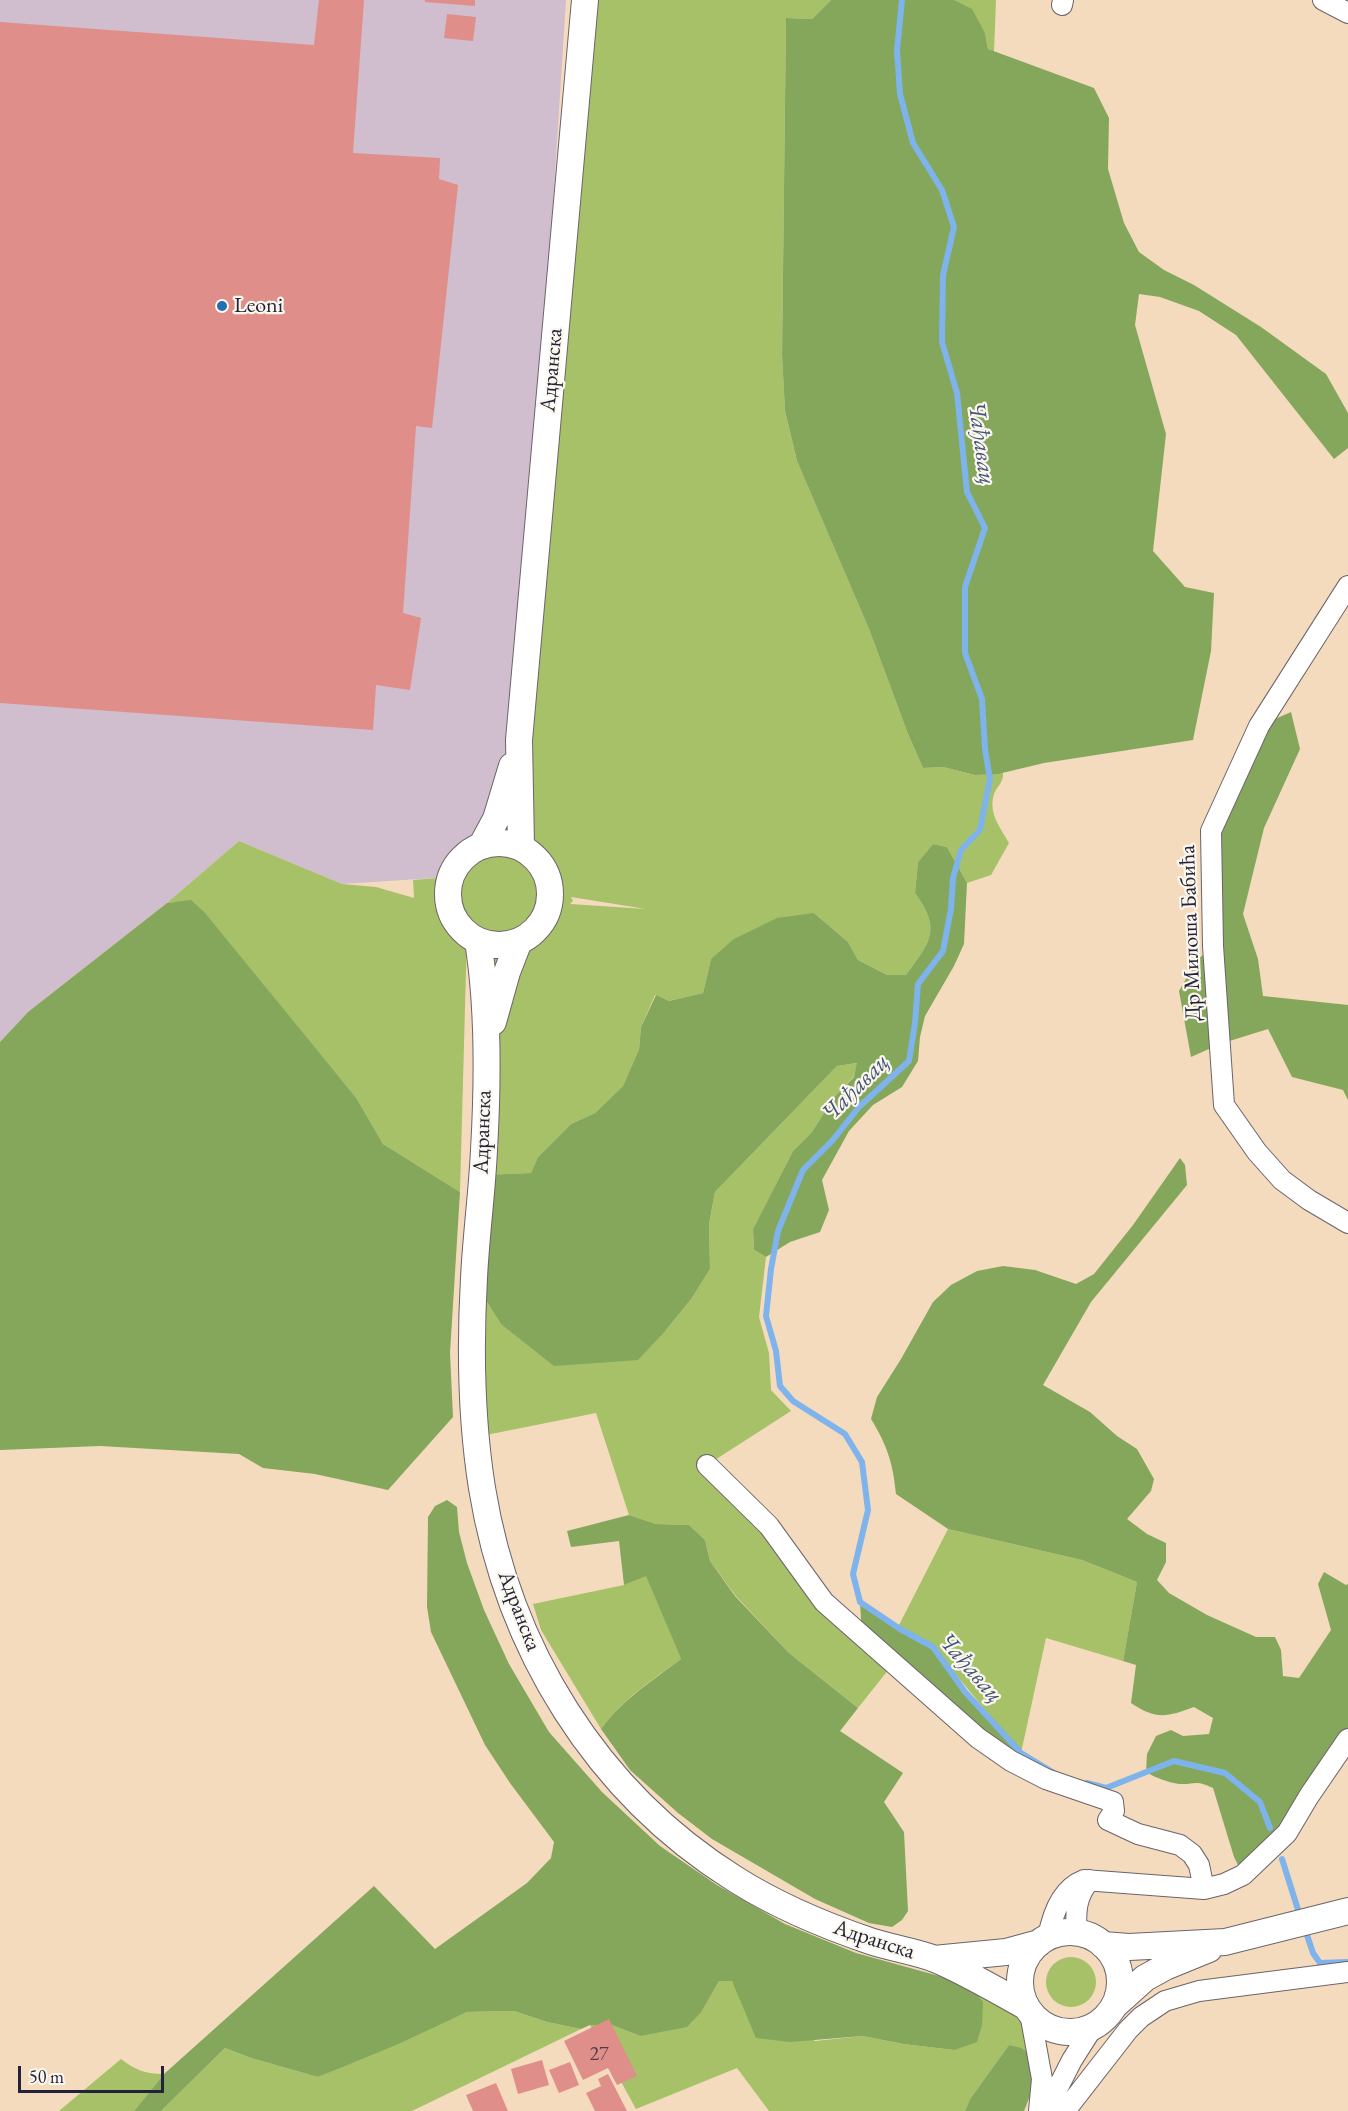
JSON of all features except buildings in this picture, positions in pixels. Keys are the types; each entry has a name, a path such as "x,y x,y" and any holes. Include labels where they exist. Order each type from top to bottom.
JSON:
{"main road":[{"name":"Адранска","path":"521,846 519,740 585,0"},
{"name":"Адранска","path":"482,845 498,813 519,740"},
{"path":"504,842 521,846 533,854 542,865 550,886 550,903 546,916 539,927 519,941 503,945 478,941 459,926 450,910 447,893 450,877 459,862 471,850 482,845 504,842"},
{"name":"Адранска","path":"478,941 483,981 486,1052 484,1149 473,1280 472,1344 476,1437 482,1488 500,1565 528,1640 547,1679 583,1738 616,1780 653,1817 693,1850 764,1897 813,1920 872,1942 934,1959 1027,2009"},
{"name":"Адранска","path":"486,1052 507,972 519,941"},
{"path":"1115,2005 1120,1977 1114,1959 1103,1945 1086,1935 1066,1932 1044,1940 1028,1955 1021,1971 1020,1989 1027,2009 1037,2020 1054,2030 1074,2032 1093,2027 1102,2021 1115,2005 1145,1978 1165,1967 1226,1942 1348,1911"},
{"name":"Адранска","path":"934,1959 1006,1952 1044,1940"},
{"path":"1103,1945 1129,1947 1226,1942"}],"street":[{"path":"1323,0 1348,13"},
{"name":"Др Милоша Бабића","path":"1348,586 1259,726 1211,831 1213,946 1224,1105 1257,1152 1282,1179 1310,1200 1348,1223"},
{"path":"707,1465 770,1526 824,1602 978,1738 1011,1761 1046,1779 1113,1802 1114,1810 1108,1820 1138,1834 1180,1845 1192,1854 1199,1865 1204,1888"},
{"path":"1044,1940 1065,1893 1078,1882 1090,1880 1204,1888 1224,1884 1243,1875 1287,1833 1348,1739"},
{"path":"1077,1933 1075,1914 1077,1905 1090,1880"},
{"path":"1065,2111 1128,2030 1141,2017 1165,2001 1199,1991 1348,1972"},
{"path":"1027,2009 1042,2079 1040,2111"},
{"path":"1046,2111 1072,2060 1093,2027"}],"shaded area":[{"path":"0,0 566,0 519,740 471,850 459,862 450,877 342,884 239,841 167,903 28,1012 0,1042"}],"green space":[{"path":"585,0 831,0 812,19 786,18 782,354 785,411 797,461 869,629 923,768 943,767 975,775 1003,773 994,794 993,807 996,820 1009,843 991,875 967,883 947,847 933,844 918,862 915,893 928,917 930,936 906,975 887,975 858,960 848,942 814,913 711,959 703,993 669,1001 655,995 641,1027 639,1049 623,1086 595,1113 571,1124 538,1157 531,1173 482,1175 483,981 486,944 514,943 532,934 542,922 548,909 550,894 548,879 533,854 511,844 487,843 509,778","holes":["571,897 646,909 570,904 573,901"]},
{"path":"831,0 954,0 972,9 985,33 988,49 1094,88 1109,118 1108,169 1124,223 1139,252 1164,270 1194,285 1261,327 1326,374 1348,413 1348,448 1334,459 1236,335 1199,311 1160,297 1139,294 1135,325 1166,434 1153,551 1185,587 1214,593 1211,651 1193,740 1044,763 998,774 975,775 943,767 923,768 869,629 797,461 785,411 782,355 786,18 812,19"},
{"path":"954,0 996,0 994,52 988,49 985,33"},
{"path":"1291,712 1300,749 1264,828 1243,914 1258,959 1263,996 1348,1005 1348,1100 1343,1090 1292,1077 1268,1029 1220,1044 1191,1057 1179,991 1197,960 1213,946 1211,831 1259,726"},
{"path":"239,841 342,884 376,887 414,898 413,880 450,877 448,894 452,915 467,934 460,1192 383,1144 357,1099 191,901 167,903"},
{"path":"933,844 947,847 967,883 964,944 925,1016 918,1061 902,1087 873,1105 849,1131 822,1180 829,1210 820,1232 790,1242 766,1257 754,1250 753,1229 793,1151 812,1132 834,1097 854,1077 857,1063 837,1066 715,1192 709,1224 710,1269 692,1298 638,1360 554,1366 501,1324 487,1302 473,1322 482,1175 531,1173 538,1157 571,1124 595,1113 623,1086 639,1049 641,1027 656,995 669,1001 703,993 711,959 734,939 777,918 814,913 848,942 858,960 887,975 906,975 930,936 928,917 915,893 918,862"},
{"path":"499,852 515,855 529,864 538,878 541,894 538,910 529,924 515,933 499,936 483,933 469,924 460,910 457,894 460,878 469,864 483,855"},
{"path":"191,900 205,913 357,1099 383,1144 460,1192 450,1353 453,1417 388,1490 315,1474 263,1468 239,1454 100,1446 0,1450 0,1042 28,1012 167,903"},
{"path":"858,1063 854,1076 834,1097 812,1132 793,1151 753,1229 754,1250 766,1257 759,1317 769,1353 771,1390 791,1411 707,1465 893,1664 858,1708 789,1653 735,1595 710,1561 705,1540 689,1525 656,1524 629,1515 596,1413 476,1437 473,1322 487,1302 501,1324 666,1330 692,1298 710,1269 709,1224 715,1192 837,1066"},
{"path":"1180,1158 1185,1165 1187,1185 1091,1302 1043,1385 1090,1412 1117,1436 1137,1449 1154,1479 1151,1491 1127,1519 1147,1534 1166,1543 1166,1562 1157,1580 1169,1593 1207,1615 1256,1637 1275,1637 1281,1650 1283,1676 1299,1678 1331,1630 1318,1584 1324,1572 1348,1584 1348,1739 1243,1875 1234,1857 1213,1788 1198,1783 1170,1782 1146,1772 1147,1754 1156,1736 1171,1730 1183,1736 1209,1734 1213,1718 1194,1707 1162,1715 1148,1712 1131,1703 1136,1665 1123,1661 1137,1582 1082,1560 948,1529 896,1494 888,1455 871,1419 877,1397 933,1302 951,1285 977,1271 1003,1266 1035,1270 1076,1284 1094,1274 1133,1225"},
{"path":"447,1500 457,1507 459,1532 467,1563 484,1610 509,1664 549,1732 602,1792 660,1846 717,1885 785,1924 856,1953 968,1984 983,2002 982,2025 977,2042 954,2050 903,2044 863,2036 790,2042 756,2038 732,1981 719,1981 702,2011 687,2027 640,2036 612,2025 590,2025 581,2029 547,2022 514,2011 467,2012 396,2045 318,2077 251,2058 225,2048 161,2111 134,2111 164,2074 374,1886 435,1949 527,1883 551,1858 554,1842 485,1745 431,1632 427,1607 428,1517 435,1506"},
{"path":"629,1515 656,1524 689,1525 705,1540 710,1561 735,1596 789,1653 858,1708 840,1731 903,1773 884,1802 904,1832 908,1911 902,1920 892,1927 869,1923 815,1899 712,1839 678,1813 630,1770 601,1729 628,1699 681,1659 646,1576 624,1585 619,1541 571,1547 567,1531"},
{"path":"948,1529 1082,1560 1137,1582 1123,1661 1046,1638 1021,1753 933,1647 898,1627"},
{"path":"646,1575 681,1659 628,1699 601,1729 541,1630 533,1604 624,1585"},
{"path":"860,1602 900,1629 933,1647 965,1692 1021,1753 1011,1761 862,1637"},
{"path":"1066,1957 1076,1957 1089,1964 1096,1977 1096,1987 1089,2000 1076,2007 1066,2007 1057,2003 1050,1996 1046,1987 1046,1977 1050,1968 1057,1961"},
{"path":"719,1981 733,1981 815,2041 863,2036 903,2044 954,2050 968,1984 1021,2012 1034,2069 1009,2045 970,2099 965,2111 769,2111 737,2068 636,2109 590,2025 612,2025 640,2036 702,2011"},
{"path":"514,2011 547,2022 581,2029 412,2111 161,2111 225,2048 251,2058 318,2077 467,2012"},
{"path":"1009,2045 1029,2053 1034,2086 1024,2111 965,2111 970,2099"},
{"path":"121,2059 141,2071 164,2074 134,2111 59,2111"}],"waterway":[{"name":"Чађавац","path":"902,0 897,50 900,94 913,143 942,190 954,227 943,275 942,342 957,393 967,492 985,528 965,587 965,653 982,699 985,749 990,779 980,830 961,850 953,878 951,909 943,951 918,984 909,1061 859,1107 832,1141 803,1170 778,1231 766,1316 776,1351 780,1386 793,1401 845,1434 862,1462 868,1510 853,1574 860,1602 900,1629 933,1647 965,1692 1021,1753 1054,1773"},
{"name":"Чађавац","path":"1087,1783 1106,1788 1174,1761 1225,1773 1260,1802 1270,1828"},
{"name":"Чађавац","path":"1282,1859 1300,1916"},
{"name":"Чађавац","path":"1305,1929 1313,1953 1320,1963 1348,1962"}],"place":[{"name":"Leoni","path":"222,306"}]}
